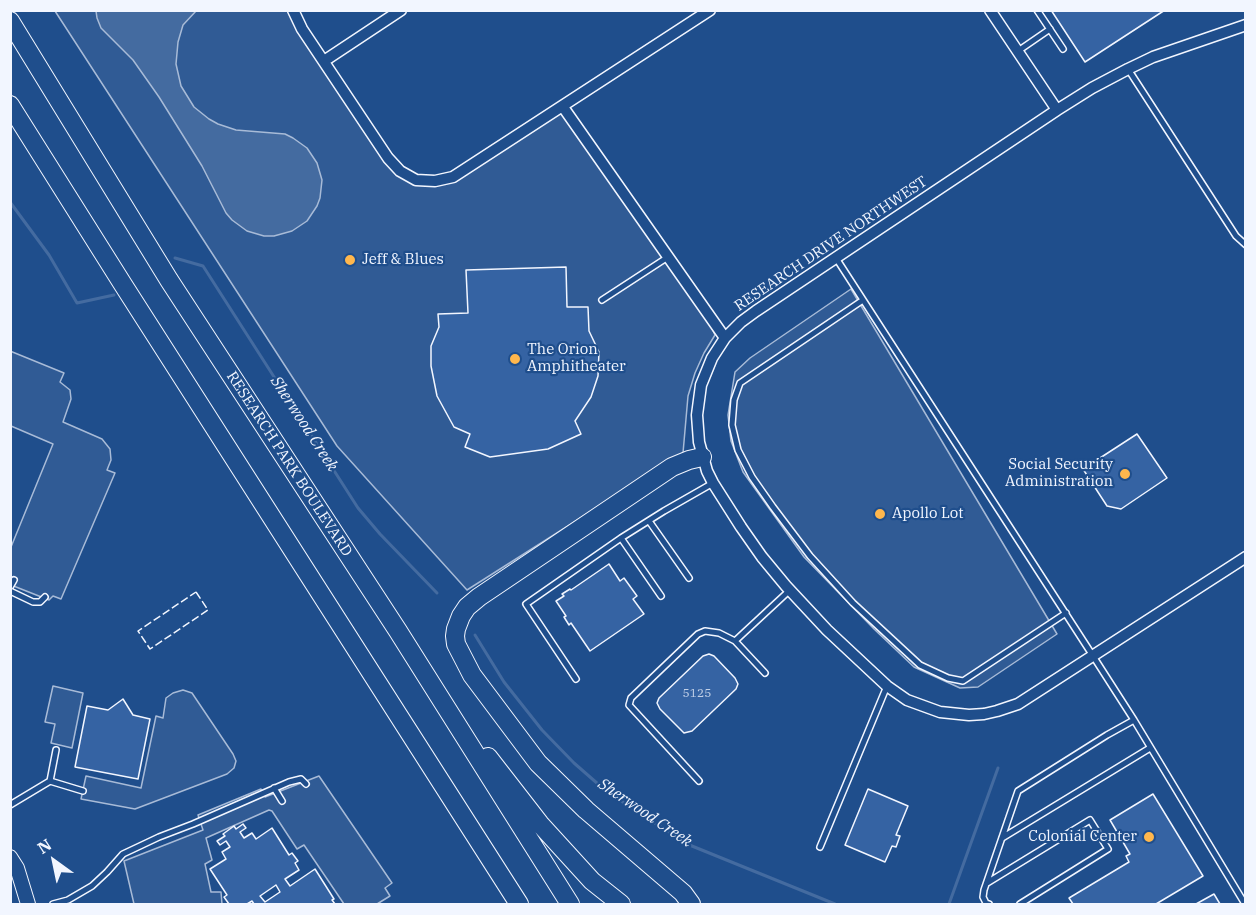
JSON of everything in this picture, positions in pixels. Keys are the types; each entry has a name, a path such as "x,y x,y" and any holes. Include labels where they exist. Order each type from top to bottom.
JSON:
{"highway":[{"name":"RESEARCH PARK BOULEVARD","path":"10,21 169,280 303,485 570,904"},
{"path":"10,105 519,904"},
{"path":"691,904 683,893 586,810 538,763 472,675 456,644 455,636 461,616 467,607 479,597 672,467 702,457"},
{"path":"430,684 540,824 592,881 621,904"},
{"path":"490,860 513,904"}],"street":[{"path":"293,10 302,29 388,158 400,171 416,180 435,181 453,177 710,10"},
{"path":"324,61 401,10"},
{"path":"990,10 1057,110"},
{"name":"RESEARCH DRIVE NORTHWEST","path":"1245,25 1178,48 1128,69 1092,88 756,311 725,338 712,358 701,386 697,415 702,457 713,483 762,557 827,630 887,686 919,706 940,712 984,714 1007,709 1027,700 1245,557"},
{"path":"563,107 725,338"},
{"path":"10,857 17,868 28,904"}],"lane":[{"path":"1037,10 1063,49"},
{"path":"1018,51 1050,29"},
{"path":"1128,69 1236,236 1245,245"},
{"path":"602,300 668,257"},
{"path":"836,258 1134,720 1245,904"},
{"path":"864,300 740,383 734,400 732,425 738,450 752,477 810,555 853,603 920,664 948,678 963,681 1066,614"},
{"path":"576,679 526,604 621,538 713,483"},
{"path":"649,521 689,578"},
{"path":"621,538 661,596"},
{"path":"14,580 10,589 33,602 40,602 45,597"},
{"path":"735,641 790,590"},
{"path":"699,781 629,705 631,699 698,634 705,632 719,633 735,641 765,673"},
{"path":"820,847 887,686"},
{"path":"989,904 983,897 1018,791 1134,720"},
{"path":"1002,838 1150,748"},
{"path":"50,781 56,750"},
{"path":"53,904 68,900 92,886 123,854 288,782 301,779 306,784"},
{"path":"10,805 50,781 83,791"},
{"path":"274,789 282,801"},
{"path":"987,883 1090,820 1108,849 1020,904"}],"shaded area":[{"path":"55,11 294,11 388,158 416,180 453,177 563,107 715,335 695,373 688,396 683,453 467,590 337,446"},
{"path":"96,11 196,11 183,25 178,42 176,64 181,86 194,107 218,124 236,130 285,134 307,148 317,163 322,180 320,198 307,221 292,231 264,236 247,231 232,220 159,97 133,60 101,28"},
{"name":"Apollo Lot","path":"851,289 1057,634 978,687 960,688 914,667 874,629 804,557 743,472 731,441 728,415 735,372 750,358"},
{"path":"10,351 64,373 60,382 70,390 71,399 63,422 102,439 110,449 111,460 107,470 115,473 61,599 53,596 49,600 11,585 11,547 53,444 11,426"},
{"path":"53,686 83,693 72,748 51,743 55,724 45,722"},
{"path":"183,690 192,693 233,754 236,761 234,768 227,774 135,809 81,799 86,776 141,788 156,716 163,718 166,698"},
{"path":"319,776 392,883 385,888 390,896 377,904 344,904 304,845 297,849 272,811 269,810 206,838 212,860 205,864 211,892 221,892 222,904 134,904 124,861 203,830 198,815 261,789 265,797"}],"building":[{"path":"1051,10 1165,10 1085,62"},
{"name":"The Orion Amphitheater","path":"566,267 567,307 588,307 589,331 599,352 598,376 591,397 575,421 581,434 548,449 490,457 465,447 470,434 454,427 437,396 431,366 431,346 439,327 438,314 468,313 466,270"},
{"name":"Social Security Administration","path":"1137,434 1167,478 1121,509 1107,506 1083,469"},
{"path":"609,564 620,581 624,578 637,596 633,599 644,614 590,651 571,623 569,625 556,601 564,596 562,594"},
{"path":"709,654 714,656 738,684 736,689 692,731 684,733 657,703 659,698 703,656"},
{"path":"123,699 133,715 150,719 138,779 75,767 87,706 108,710"},
{"path":"868,789 908,806 896,835 900,836 896,847 892,846 885,862 845,845"},
{"name":"Colonial Center","path":"1153,794 1203,876 1156,904 1073,904 1069,898 1129,862 1126,856 1130,854 1110,820"},
{"path":"243,824 246,828 240,832 244,838 252,833 256,839 272,828 289,855 292,853 298,861 295,863 299,870 285,879 290,886 315,869 335,904 254,904 252,901 247,904 229,904 224,897 227,895 210,869 226,859 222,852 230,847 226,841 220,845 217,841 234,826 236,829","holes":["276,885 280,892 265,902 260,896"]},
{"path":"1214,894 1220,904 1196,904"}],"waterway":[{"name":"Sherwood Creek","path":"10,202 49,255 77,303 114,295"},
{"name":"Sherwood Creek","path":"175,258 203,266 358,508 437,593"},
{"name":"Sherwood Creek","path":"475,635 504,682 542,730 574,763 606,791 687,844 835,904"},
{"path":"949,904 998,768"}],"fence":[{"path":"196,592 208,610 150,649 138,631 196,592"}],"place":[{"name":"Jeff & Blues","path":"350,260"},
{"name":"The Orion Amphitheater","path":"515,359"},
{"name":"Social Security Administration","path":"1125,474"},
{"name":"Apollo Lot","path":"880,514"},
{"name":"Colonial Center","path":"1149,837"}]}
